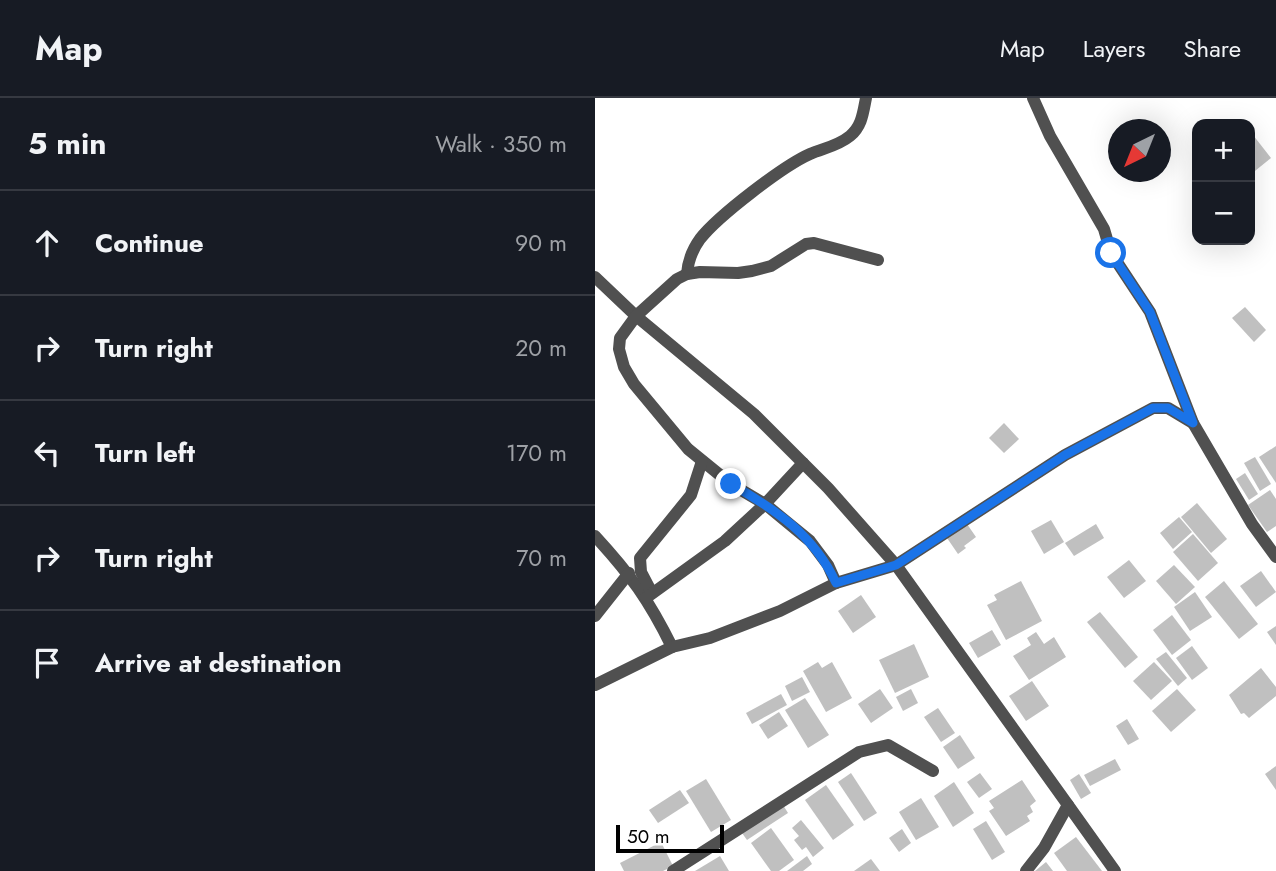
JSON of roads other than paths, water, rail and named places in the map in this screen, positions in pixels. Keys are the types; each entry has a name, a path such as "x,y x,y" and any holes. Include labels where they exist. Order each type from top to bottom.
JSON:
{"street":[{"path":"687,274 694,248 714,224 809,154 840,143 851,136 861,123 866,98"},
{"path":"1033,98 1050,136 1104,229 1111,253 1150,312 1193,423 1252,524 1276,557"},
{"path":"836,583 828,565 810,541 765,504 731,484 688,449 634,384 624,367 619,349 620,338 636,316 677,279 687,274 752,271 771,266 806,244 814,243 878,260"},
{"path":"595,277 636,316 754,414 803,463 896,565 1115,871"},
{"path":"595,685 672,647 711,638 836,583 896,565 1065,455 1153,408 1168,408 1193,423"},
{"path":"672,647 649,596 641,572 641,558 691,495 702,461"},
{"path":"649,596 725,541 765,504 803,463"},
{"path":"595,536 649,596"},
{"path":"595,616 629,573"},
{"path":"673,871 859,752 888,745 933,771"},
{"path":"1026,871 1044,848 1068,805"}]}
